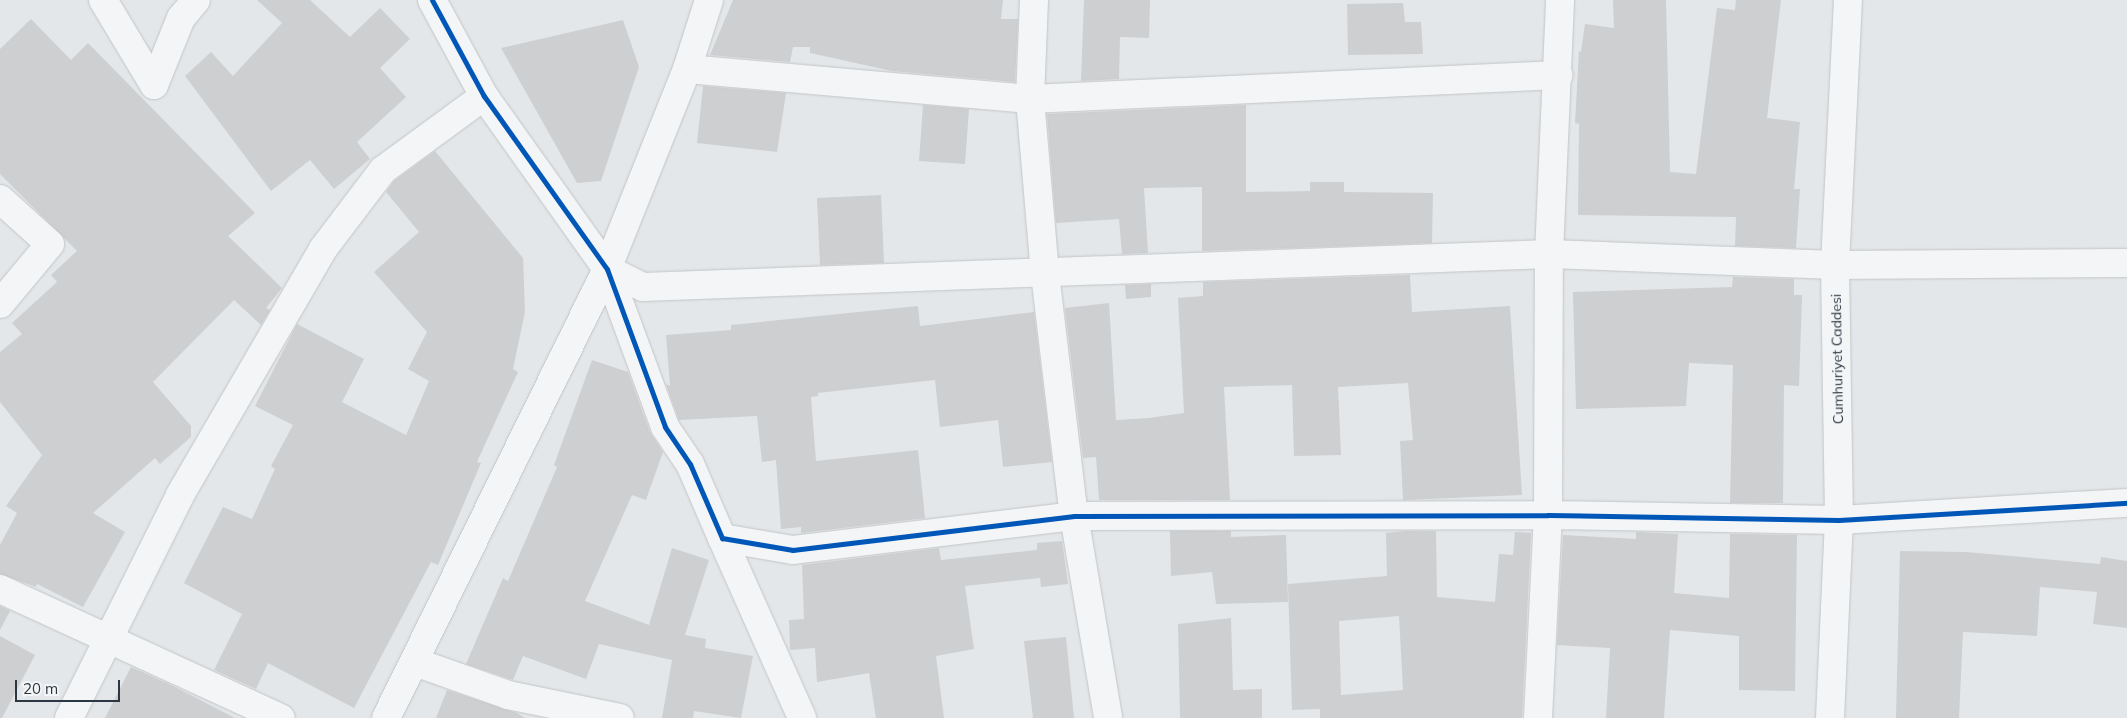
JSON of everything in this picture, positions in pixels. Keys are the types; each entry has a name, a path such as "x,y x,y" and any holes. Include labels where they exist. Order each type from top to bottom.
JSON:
{"street":[{"path":"103,0 154,85 181,18 196,0"},
{"path":"432,0 484,96 607,269 665,427 690,464 802,718"},
{"path":"386,718 607,269 686,69 709,0"},
{"path":"1034,0 1030,99 1045,274 1074,516 1108,718"},
{"path":"1538,718 1548,515 1549,254 1560,0"},
{"name":"Cumhuriyet Caddesi","path":"1830,718 1839,520 1835,265 1848,0"},
{"path":"686,69 1030,99 1558,75"},
{"path":"69,718 106,639 180,495 323,249 383,170 484,96"},
{"path":"0,199 50,244 0,304"},
{"path":"607,269 643,287 1045,274 1549,254 1835,265 2127,263"},
{"path":"722,538 792,550 1074,516 1548,515 1839,520 2127,503"},
{"path":"0,589 281,718"},
{"path":"415,662 508,695 620,718"}],"building":[{"path":"257,0 310,0 350,37 380,8 410,39 380,68 406,97 357,142 370,159 334,189 310,160 271,191 185,76 211,52 233,76 282,23"},
{"path":"733,0 1003,0 1001,19 1018,19 1015,82 892,71 810,53 810,47 793,47 790,62 710,55"},
{"path":"1084,0 1150,0 1149,38 1120,37 1119,79 1081,81"},
{"path":"1613,0 1666,0 1670,172 1696,174 1717,8 1735,10 1736,0 1781,0 1767,118 1800,122 1794,189 1800,189 1796,248 1735,246 1736,217 1578,215 1579,124 1575,123 1579,51 1581,52 1585,24 1614,28"},
{"path":"1403,3 1405,22 1421,22 1423,54 1348,55 1347,4"},
{"path":"31,19 71,60 88,43 255,213 228,236 282,288 266,308 270,310 261,325 234,300 153,382 191,426 191,437 160,464 155,458 93,513 125,532 83,607 37,584 36,587 0,574 0,545 17,513 6,506 42,455 0,402 0,352 22,334 12,323 57,282 51,275 77,251 0,174 0,49"},
{"path":"623,20 639,67 601,181 577,183 501,48"},
{"path":"703,86 786,93 777,152 697,143"},
{"path":"923,105 969,109 965,164 919,161"},
{"path":"1246,105 1246,192 1310,191 1310,182 1344,182 1344,192 1433,193 1432,243 1202,251 1202,187 1144,188 1148,253 1122,254 1119,219 1056,223 1047,114"},
{"path":"435,151 523,258 525,312 513,369 518,372 477,462 481,463 438,565 431,562 354,708 268,663 256,689 214,670 242,614 184,583 223,507 252,519 275,469 271,466 293,425 255,406 297,324 364,359 342,402 406,435 429,381 408,369 427,332 374,272 419,232 386,192 394,181"},
{"path":"881,195 884,263 820,265 817,198"},
{"path":"1410,275 1412,312 1510,306 1522,495 1403,500 1400,441 1413,440 1408,383 1338,387 1341,455 1294,456 1292,385 1224,387 1230,500 1099,500 1096,457 1083,458 1065,308 1109,303 1116,420 1149,418 1184,413 1178,298 1203,296 1203,282"},
{"path":"1733,277 1794,279 1794,295 1802,295 1799,386 1784,385 1783,503 1730,503 1733,365 1689,363 1686,406 1576,409 1573,292 1732,287"},
{"path":"1151,284 1151,297 1126,299 1125,285"},
{"path":"918,306 920,326 1034,312 1052,462 1003,467 998,420 940,427 935,380 818,393 818,396 811,397 816,461 918,450 925,518 801,533 801,527 781,529 776,460 762,462 757,416 679,420 666,384 670,386 666,335 731,330 731,325"},
{"path":"592,360 628,372 650,432 663,452 646,500 632,495 585,601 649,625 672,548 709,560 685,635 706,639 705,648 753,656 741,718 694,711 693,718 662,718 672,660 599,644 586,679 523,656 513,680 466,664 503,578 508,581 557,467 554,465"},
{"path":"1170,531 1231,531 1231,537 1286,535 1288,602 1216,604 1212,572 1171,576"},
{"path":"1436,531 1437,597 1495,602 1499,554 1513,555 1515,532 1531,533 1522,718 1320,718 1320,709 1292,710 1288,584 1387,576 1386,533","holes":["1399,616 1403,690 1341,695 1339,621"]},
{"path":"1636,532 1678,534 1674,593 1729,598 1730,534 1797,535 1795,691 1739,690 1739,636 1670,630 1664,718 1606,718 1610,648 1557,645 1563,535 1636,539"},
{"path":"1062,541 1068,584 1041,587 1040,578 965,586 974,649 936,656 944,718 876,718 869,673 817,682 815,648 790,650 789,620 804,619 802,565 939,548 941,560 1037,550 1037,543"},
{"path":"1900,551 1966,552 2100,564 2101,557 2127,561 2127,628 2093,624 2097,592 2040,587 2037,636 1963,632 1959,718 1896,718"},
{"path":"0,606 10,611 0,630"},
{"path":"1231,618 1233,690 1262,689 1262,718 1180,718 1178,624"},
{"path":"0,636 35,655 2,718 0,718"},
{"path":"1066,637 1074,718 1033,718 1024,641"},
{"path":"131,667 173,686 235,718 105,718"},
{"path":"447,690 517,713 525,718 436,718"}],"cycle path":[{"path":"432,0 484,96 607,269 665,427 690,464 722,538 793,550 1074,516 1548,515 1839,520 2127,503"}]}
